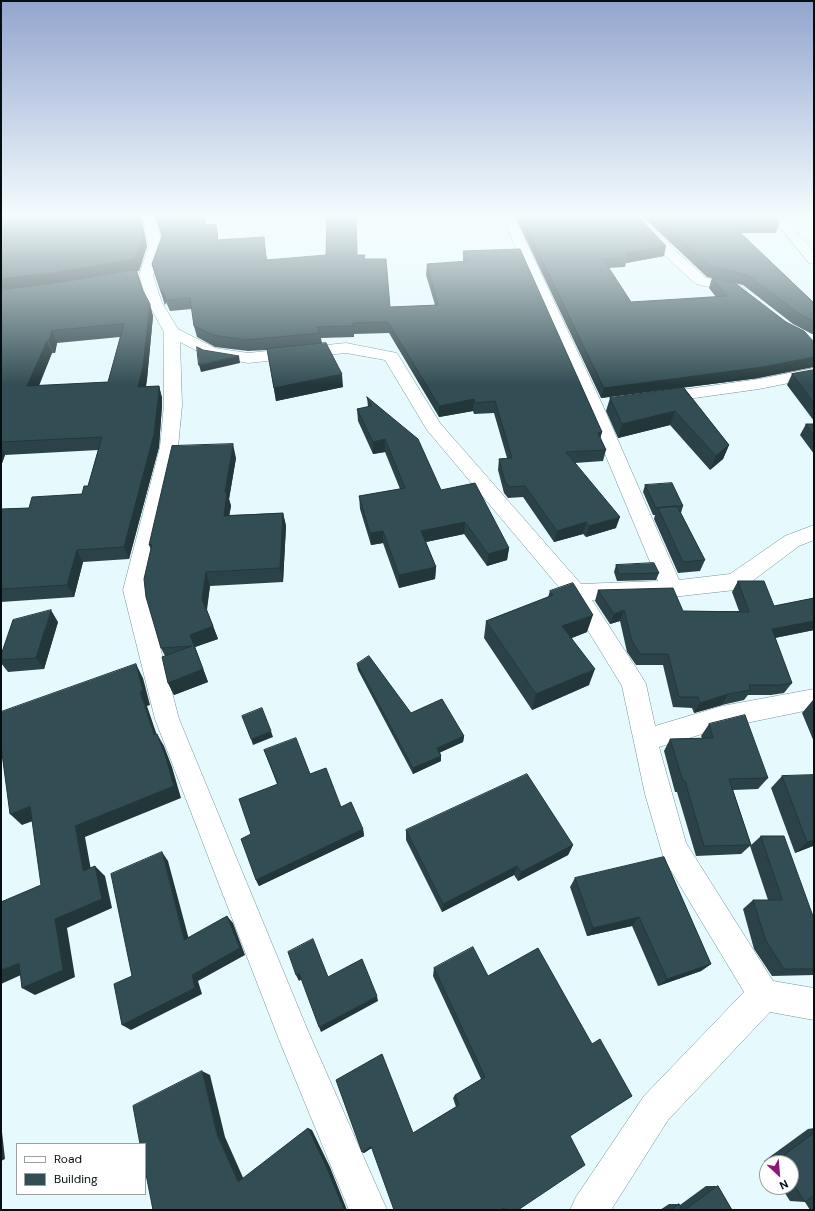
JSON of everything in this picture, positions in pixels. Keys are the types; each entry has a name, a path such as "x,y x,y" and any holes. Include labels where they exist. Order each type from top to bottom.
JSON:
{"street":[{"path":"141,273 139,276 172,332 173,405 170,447 134,590 167,719 296,1042 368,1210"},
{"path":"536,273 602,405 672,589"},
{"path":"690,273 701,281 737,289 749,299"},
{"path":"172,332 211,352 248,358 346,348 390,356 433,426 576,592 634,684 644,740 674,849 764,994 814,1004"},
{"path":"646,400 759,384 814,374"},
{"path":"576,592 672,589 735,582 792,541 814,532"},
{"path":"644,740 722,717 814,699"},
{"path":"589,1210 656,1108 764,994"}],"building":[{"path":"1,273 57,273 54,273 1,279"},
{"path":"120,273 137,273 143,291 150,304 143,367 138,387 159,386 159,392 154,434 124,547 77,550 67,585 1,589 1,509 29,508 32,497 82,494 84,486 88,486 102,437 1,442 1,290","holes":["124,324 108,382 27,386 47,341 49,341 52,331"]},
{"path":"155,273 387,273 390,307 438,305 429,273 531,273 602,432 598,433 606,450 566,452 620,517 589,526 586,522 557,531 525,486 510,487 505,482 499,459 512,458 495,401 475,403 474,399 439,406 388,322 353,323 353,326 317,327 320,333 246,340 213,335 194,326 190,298 167,300 163,291 162,294"},
{"path":"548,273 612,273 631,302 727,296 712,278 735,283 786,322 804,331 814,342 814,357 763,367 604,388"},
{"path":"737,273 782,273 814,303 814,322 798,313 747,275"},
{"path":"326,343 342,374 274,388 267,349"},
{"path":"197,347 203,350 239,356 199,365"},
{"path":"814,370 814,403 792,374"},
{"path":"684,388 729,445 716,456 675,411 622,424 610,398"},
{"path":"367,397 418,439 441,490 475,483 509,548 488,554 465,522 421,531 436,567 399,575 383,531 370,533 359,496 405,488 385,439 373,442 357,409 371,406"},
{"path":"806,424 814,424 814,435"},
{"path":"233,444 225,492 227,492 224,516 283,513 280,568 206,572 202,599 213,626 190,635 203,669 168,683 162,657 192,646 161,648 146,597 144,579 152,544 149,545 172,446"},
{"path":"672,483 683,506 656,508 645,485"},
{"path":"677,506 705,560 683,562 658,508"},
{"path":"654,563 659,573 619,574 616,565"},
{"path":"738,581 764,581 774,606 814,598 814,621 772,629 792,683 779,685 749,685 751,690 728,694 700,703 698,697 679,697 668,654 640,654 632,641 624,610 614,614 598,590 673,588 683,611 749,612"},
{"path":"573,583 593,615 562,626 595,669 536,694 486,621 553,595 550,591"},
{"path":"51,610 36,658 1,660 1,655 13,620"},
{"path":"369,656 411,713 442,699 464,736 437,748 441,756 413,768 357,664"},
{"path":"136,664 143,691 140,692 154,735 157,734 165,755 174,786 75,826 83,871 95,866 102,899 55,919 63,970 22,988 19,963 1,970 1,902 41,885 30,806 10,814 1,746 1,712"},
{"path":"262,708 271,731 251,739 242,716"},
{"path":"745,715 768,778 729,779 751,845 704,846 685,781 683,781 670,739 713,738 709,724"},
{"path":"296,738 310,774 326,768 341,807 351,802 363,829 256,880 241,839 251,834 239,799 278,784 264,750"},
{"path":"527,774 573,845 521,872 517,866 443,904 406,830"},
{"path":"814,775 814,840 807,842 782,776"},
{"path":"761,836 784,836 814,919 814,969 784,969 766,941 753,900 782,900"},
{"path":"162,852 184,940 227,916 240,948 192,975 195,988 122,1025 114,984 132,976 111,874"},
{"path":"664,857 711,964 667,979 639,917 593,928 575,878"},
{"path":"313,939 328,977 362,959 377,996 319,1027 299,973 296,975 288,952"},
{"path":"473,947 488,976 538,948 592,1044 600,1039 632,1096 570,1136 585,1165 518,1210 505,1210 504,1208 500,1210 394,1210 371,1146 362,1152 336,1080 382,1054 413,1133 459,1105 455,1095 485,1077 434,968"},
{"path":"202,1071 217,1135 238,1182 308,1128 326,1166 344,1210 153,1210 146,1174 146,1143 140,1143 133,1106"},
{"path":"814,1133 814,1195 805,1202 799,1193 799,1155 785,1155"},
{"path":"718,1186 732,1210 685,1210"},
{"path":"679,1204 682,1210 672,1210"}]}
